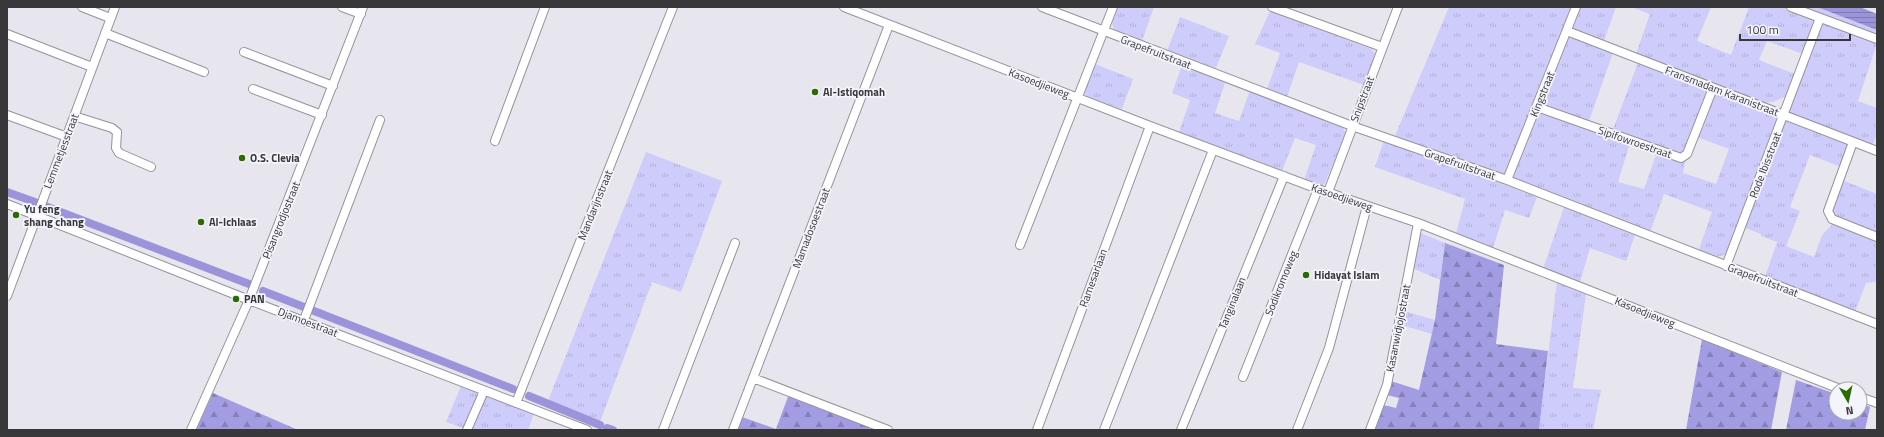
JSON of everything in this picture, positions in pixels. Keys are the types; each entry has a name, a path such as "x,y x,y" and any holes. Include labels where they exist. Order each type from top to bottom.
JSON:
{"street":[{"path":"82,7 110,18"},
{"name":"Lemmetjesstraat","path":"7,296 115,7"},
{"path":"342,7 362,10"},
{"path":"495,141 545,7"},
{"name":"Mandarijnstraat","path":"516,403 673,7"},
{"name":"Kasoedjieweg","path":"844,7 1213,150 1318,189 1418,223 1828,384"},
{"name":"Grapefruitstraat","path":"1042,7 1352,126 1507,180 1877,324"},
{"path":"1020,245 1076,98 1113,7"},
{"path":"1272,7 1382,48"},
{"name":"Snipstraat","path":"1328,192 1398,7"},
{"name":"Kingstraat","path":"1507,180 1576,7"},
{"path":"1791,7 1877,40"},
{"name":"Pisangrodjostraat","path":"191,430 249,300 334,86 362,10"},
{"name":"Rode Ibisstraat","path":"1726,266 1820,18"},
{"name":"Mamadosoestraat","path":"733,430 889,25"},
{"name":"Fransmadam Karanistraat","path":"1567,31 1877,151"},
{"path":"105,32 204,72"},
{"path":"7,34 92,67"},
{"path":"244,52 334,86"},
{"name":"Sipifowroestraat","path":"1537,107 1681,158 1687,154 1714,88"},
{"path":"253,89 322,115"},
{"path":"7,115 67,137"},
{"path":"74,116 112,128 117,132 116,148 119,153 151,167"},
{"path":"305,317 380,120"},
{"name":"Ramesarlaan","path":"1037,430 1150,126"},
{"path":"1853,142 1828,211 1832,219 1877,237"},
{"path":"1104,430 1213,150"},
{"name":"Tanginalaan","path":"1181,430 1284,176"},
{"name":"Sodikromoweg","path":"1243,377 1318,189"},
{"name":"Djamoestraat","path":"7,204 249,300 305,317 484,391 587,430"},
{"path":"1297,430 1329,348 1368,206"},
{"name":"Kasanwidjojostraat","path":"1370,430 1387,386 1418,223"},
{"path":"663,430 735,243"},
{"path":"753,378 888,430"},
{"path":"467,430 484,391"}],"green space":[{"path":"1118,7 1154,7 1142,41 1116,31 1112,22"},
{"path":"1449,7 1571,7 1507,171 1503,175 1395,136"},
{"path":"1578,7 1616,7 1604,41 1576,31 1572,28 1572,23"},
{"path":"1631,7 1711,7 1697,41 1731,55 1749,7 1784,7 1812,18 1815,21 1803,54 1767,41 1759,60 1795,74 1787,96 1773,102 1760,103 1636,54 1650,14"},
{"path":"1796,7 1817,7 1877,30 1877,37"},
{"path":"1270,11 1371,49 1375,53 1374,59 1364,85 1299,62 1287,97 1267,89 1280,53 1255,44"},
{"path":"1180,17 1229,36 1216,68 1167,51"},
{"path":"1828,23 1877,43 1858,101 1877,108 1877,134 1872,146 1793,117 1789,109 1819,28 1823,24"},
{"path":"1572,35 1614,50 1589,121 1544,107 1542,103 1568,36"},
{"path":"1639,60 1705,87 1707,91 1684,151 1679,155 1612,132"},
{"path":"1095,64 1133,79 1122,109 1087,97 1084,91"},
{"path":"1182,65 1225,83 1215,113 1239,121 1250,90 1343,127 1346,133 1325,183 1321,186 1304,180 1316,145 1295,138 1282,171 1179,132 1190,100 1172,93"},
{"path":"1717,93 1775,114 1778,123 1726,254 1722,256 1709,256 1698,252 1712,212 1664,194 1650,232 1514,179 1512,175 1537,113 1541,111 1630,143 1618,182 1644,189 1657,152 1685,161 1683,173 1716,184 1729,149 1697,137 1714,95"},
{"path":"1789,119 1844,141 1848,144 1841,167 1810,155 1790,207 1800,211 1786,246 1814,257 1822,235 1833,224 1877,240 1877,276 1875,282 1866,283 1855,312 1765,277 1777,242 1743,227 1784,121"},
{"path":"1384,140 1537,197 1529,218 1505,210 1493,248 1456,234 1465,199 1375,167"},
{"path":"646,152 722,181 681,292 652,282 600,422 548,401"},
{"path":"1842,180 1877,194 1877,235 1836,219 1831,212"},
{"path":"1564,207 1635,235 1626,261 1590,248 1580,282 1543,269"},
{"path":"1418,232 1445,243 1440,280 1412,268"},
{"path":"1445,243 1504,265 1496,344 1548,351 1539,430 1374,430 1383,405 1396,408 1399,398 1387,395 1391,381 1419,390 1435,320"},
{"path":"1557,282 1586,294 1573,388 1601,390 1593,430 1539,430"},
{"path":"1404,311 1435,320 1432,334 1401,325"},
{"path":"1702,339 1782,372 1771,430 1686,430"},
{"path":"1796,380 1828,391 1828,421 1867,421 1865,430 1786,430"},
{"path":"461,386 478,393 466,429 446,422"},
{"path":"213,393 298,430 196,430"},
{"path":"789,394 870,427 869,430 737,430 742,417 776,429"},
{"path":"488,395 534,413 528,430 470,430 485,396"}],"shaded area":[{"path":"1817,7 1860,7 1877,14 1877,30"}],"waterway":[{"path":"7,192 35,202"},
{"path":"45,206 249,284"},
{"path":"263,291 513,389"},
{"path":"529,396 600,425"},
{"path":"607,428 613,430"}],"place":[{"name":"Al-Istiqomah","path":"815,92"},
{"name":"O.S. Clevia","path":"242,158"},
{"name":"Yu feng shang chang","path":"16,215"},
{"name":"Al-Ichlaas","path":"201,222"},
{"name":"Hidayat Islam","path":"1306,275"},
{"name":"PAN","path":"236,299"}]}
